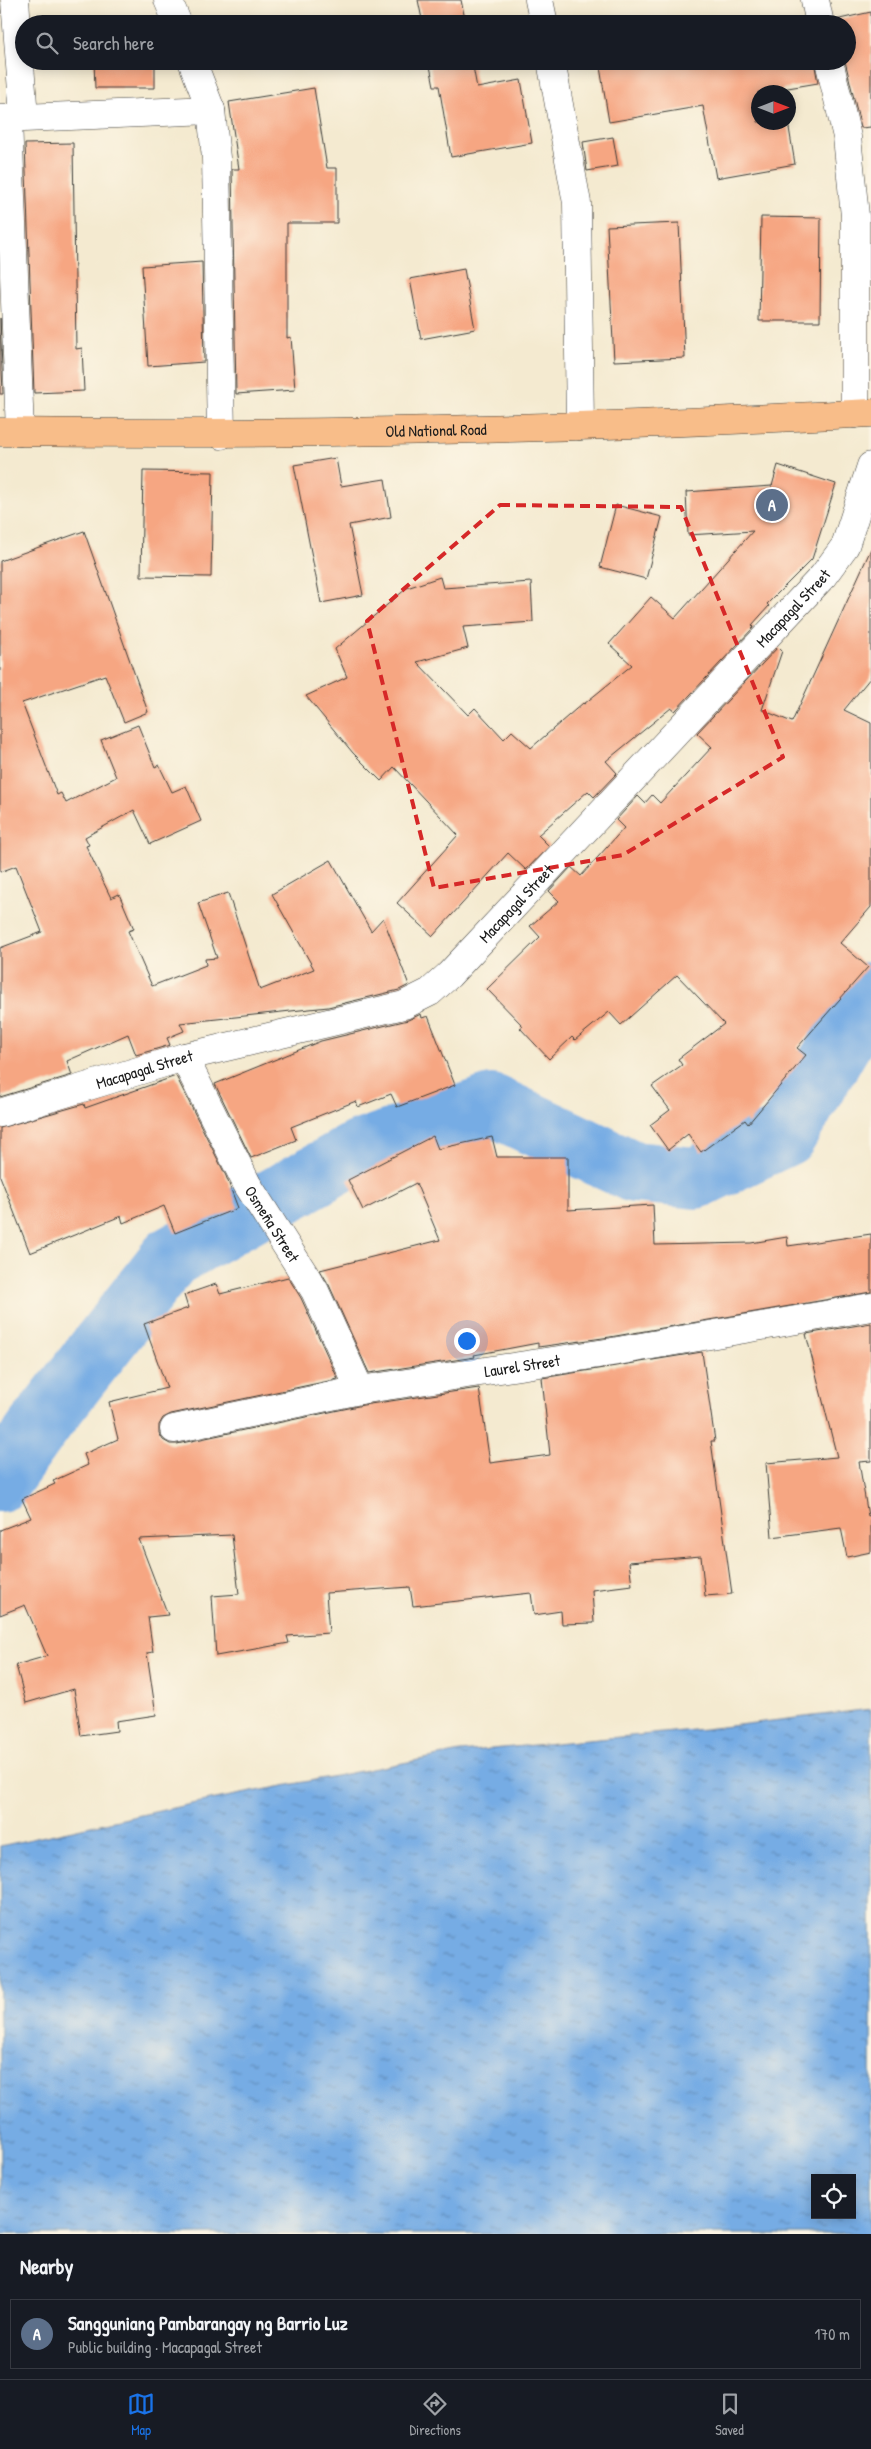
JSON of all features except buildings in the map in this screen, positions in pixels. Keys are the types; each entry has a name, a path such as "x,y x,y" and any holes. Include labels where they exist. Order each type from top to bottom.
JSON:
{"main road":[{"name":"Old National Road","path":"10,432 221,435 580,426 863,414"}],"street":[{"path":"10,432 11,118 15,0"},
{"path":"168,0 174,15"},
{"path":"539,0 542,15"},
{"path":"815,0 818,15"},
{"path":"195,70 210,110 216,158 221,435"},
{"path":"553,70 578,203 580,426"},
{"path":"831,70 847,136 855,216 863,414"},
{"path":"11,118 210,110"},
{"name":"Macapagal Street","path":"0,1113 184,1057 404,1005 430,992 449,975 823,576 845,546 871,466"},
{"name":"Osmeña Street","path":"184,1057 247,1184 315,1291 360,1390"},
{"name":"Laurel Street","path":"174,1429 360,1390 612,1352 871,1306"}],"highlighted area":[{"path":"500,505 681,507 783,757 623,855 434,888 367,621"}],"water":[{"path":"871,1709 871,2234 0,2234 0,1846 200,1802 460,1752 705,1729"}],"waterway":[{"path":"0,1481 45,1418 171,1257 359,1151 492,1105 634,1172 696,1178 786,1135 871,992"}],"place":[{"name":"Sangguniang Pambarangay ng Barrio Luz","path":"772,505"}]}
